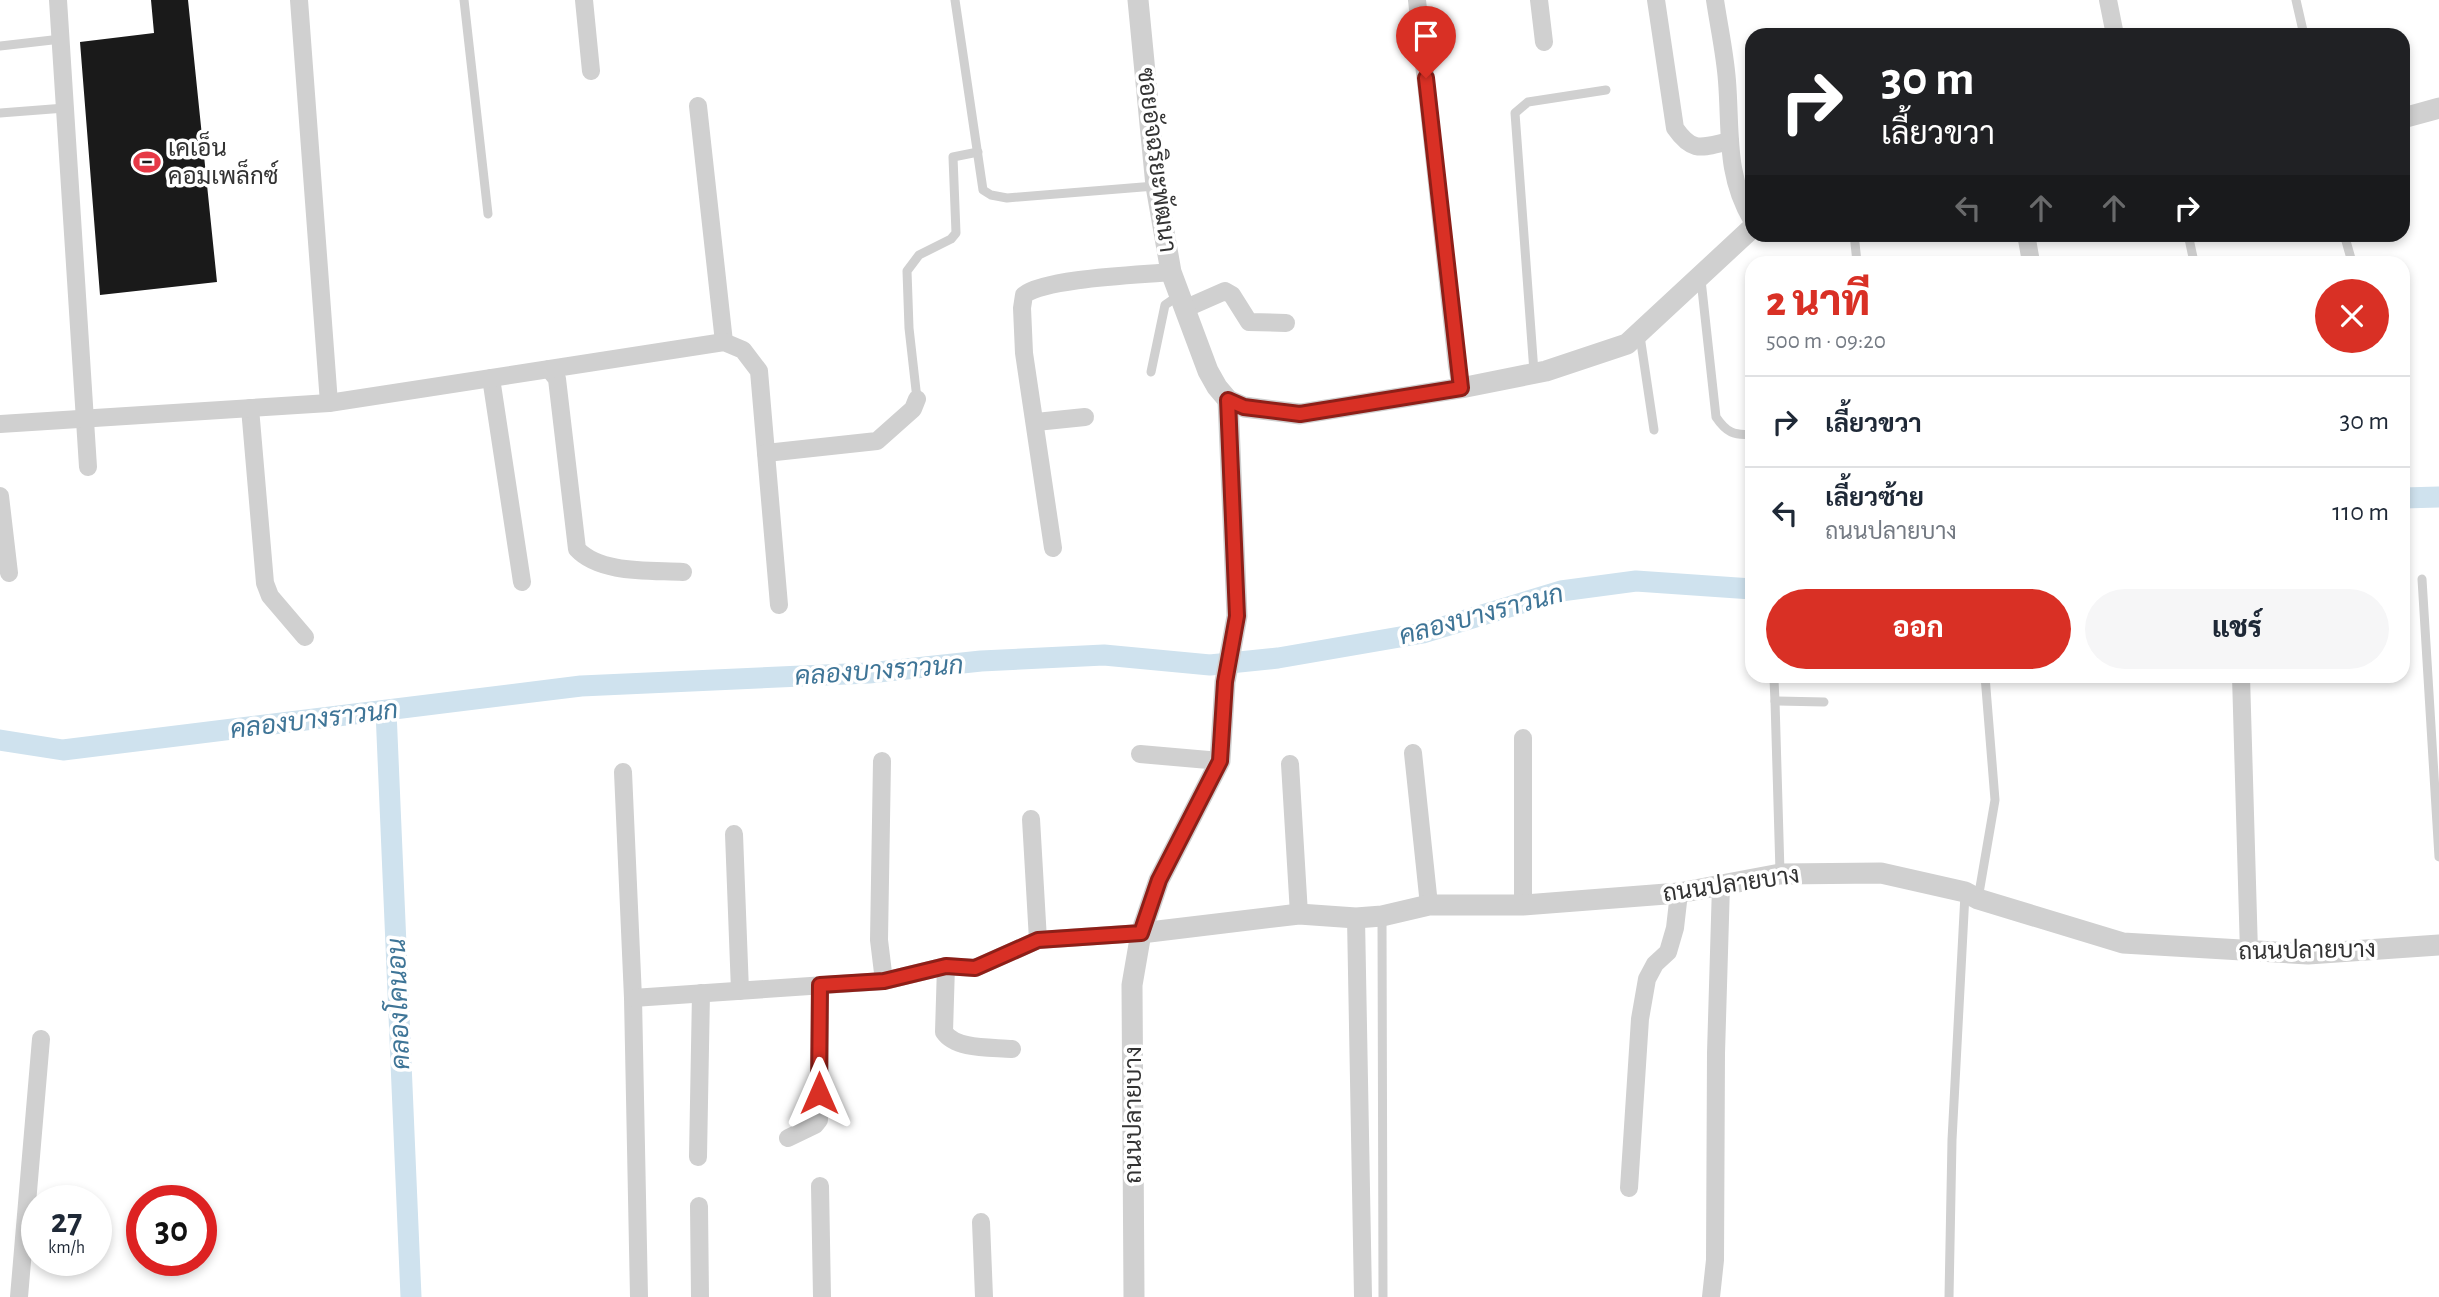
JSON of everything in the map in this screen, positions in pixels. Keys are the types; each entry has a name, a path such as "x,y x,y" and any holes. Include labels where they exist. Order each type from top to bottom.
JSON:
{"street":[{"path":"58,0 88,467"},
{"path":"299,0 329,403"},
{"path":"584,0 591,71"},
{"name":"ซอยอัจฉริยะพัฒนา","path":"1138,0 1156,186 1171,272 1208,371 1228,400"},
{"path":"1417,0 1461,388"},
{"path":"1539,0 1544,43"},
{"path":"1656,0 1675,128 1684,141 1698,148 1730,141"},
{"path":"1715,0 1727,79 1732,171 1745,209"},
{"path":"2108,0 2114,28"},
{"path":"698,106 724,342"},
{"path":"2410,116 2439,108"},
{"path":"1228,400 1244,407 1300,414 1535,374 1627,344 1745,235"},
{"path":"1053,548 1024,353 1024,295 1032,289 1055,284 1171,272"},
{"path":"1182,302 1225,291 1232,295 1249,322 1286,323"},
{"path":"0,424 329,403 724,342 743,350 759,371 779,605"},
{"path":"549,369 557,379 577,549 585,558 602,565 683,572"},
{"path":"491,378 522,582"},
{"path":"766,453 877,441 913,409 917,400"},
{"name":"ถนนปลายบาง","path":"1134,1297 1132,985 1141,933 1159,880 1220,761 1225,682 1237,616 1228,400"},
{"path":"250,408 265,583 270,596 304,637"},
{"path":"1036,422 1085,417"},
{"path":"0,496 9,573"},
{"path":"2241,683 2249,952"},
{"path":"1523,738 1523,905"},
{"path":"1413,753 1429,905"},
{"path":"1140,754 1220,761"},
{"path":"882,761 879,940 884,981"},
{"path":"1290,764 1299,914"},
{"path":"623,772 633,998 639,1297"},
{"path":"1031,819 1038,940"},
{"path":"734,834 740,991"},
{"name":"ถนนปลายบาง","path":"1141,933 1299,914 1356,918 1382,916 1429,905 1523,905 1679,893 1780,874 1881,873 1971,895 2123,943 2308,954 2439,945"},
{"path":"1711,1297 1715,1260 1716,1053 1721,885"},
{"path":"1629,1188 1640,1019 1647,979 1655,964 1668,952 1675,928 1679,893"},
{"path":"1356,918 1363,1297"},
{"path":"633,998 884,981 946,966 975,968 1038,940 1141,933"},
{"path":"946,966 944,1032 948,1038 959,1043 1012,1049"},
{"path":"788,1138 815,1125 819,1120 820,985"},
{"path":"698,1157 701,993"},
{"path":"0,1283 19,1291 41,1039"},
{"path":"820,1186 822,1297"},
{"path":"699,1206 700,1297"},
{"path":"981,1222 984,1297"}],"lane":[{"path":"464,0 488,214"},
{"path":"955,0 984,190 991,195 1007,198 1156,186"},
{"path":"2296,0 2302,28"},
{"path":"0,46 61,39"},
{"path":"1535,374 1515,113 1528,102 1606,90"},
{"path":"0,113 65,108"},
{"path":"917,400 909,328 907,271 919,255 951,239 956,233 954,156 978,152"},
{"path":"1700,278 1716,417 1730,433 1745,435"},
{"path":"1151,372 1165,304 1182,302"},
{"path":"1640,334 1654,430"},
{"path":"2422,579 2439,857"},
{"path":"1774,683 1780,874"},
{"path":"1949,1297 1952,1140 1971,895 1995,800 1986,683"},
{"path":"1776,701 1824,702"},
{"path":"1382,916 1383,1297"}],"building":[{"name":"เคเอ็น คอมเพล็กซ์","path":"151,0 188,0 217,282 100,295 80,42 154,33"}],"waterway":[{"name":"คลองบางราวนก","path":"2410,498 2439,497"},
{"name":"คลองบางราวนก","path":"0,740 63,750 581,686 869,673 981,661 1104,655 1210,665 1278,658 1423,633 1561,591 1636,581 1745,589"},
{"name":"คลองโคนอน","path":"386,711 411,1297"}],"place":[{"name":"เคเอ็น คอมเพล็กซ์","path":"147,162"}],"route":[{"path":"819,1093 820,985 884,981 946,966 975,968 1038,940 1141,933 1159,880 1220,761 1225,682 1237,616 1228,400 1244,407 1300,414 1461,388 1426,78"}]}
